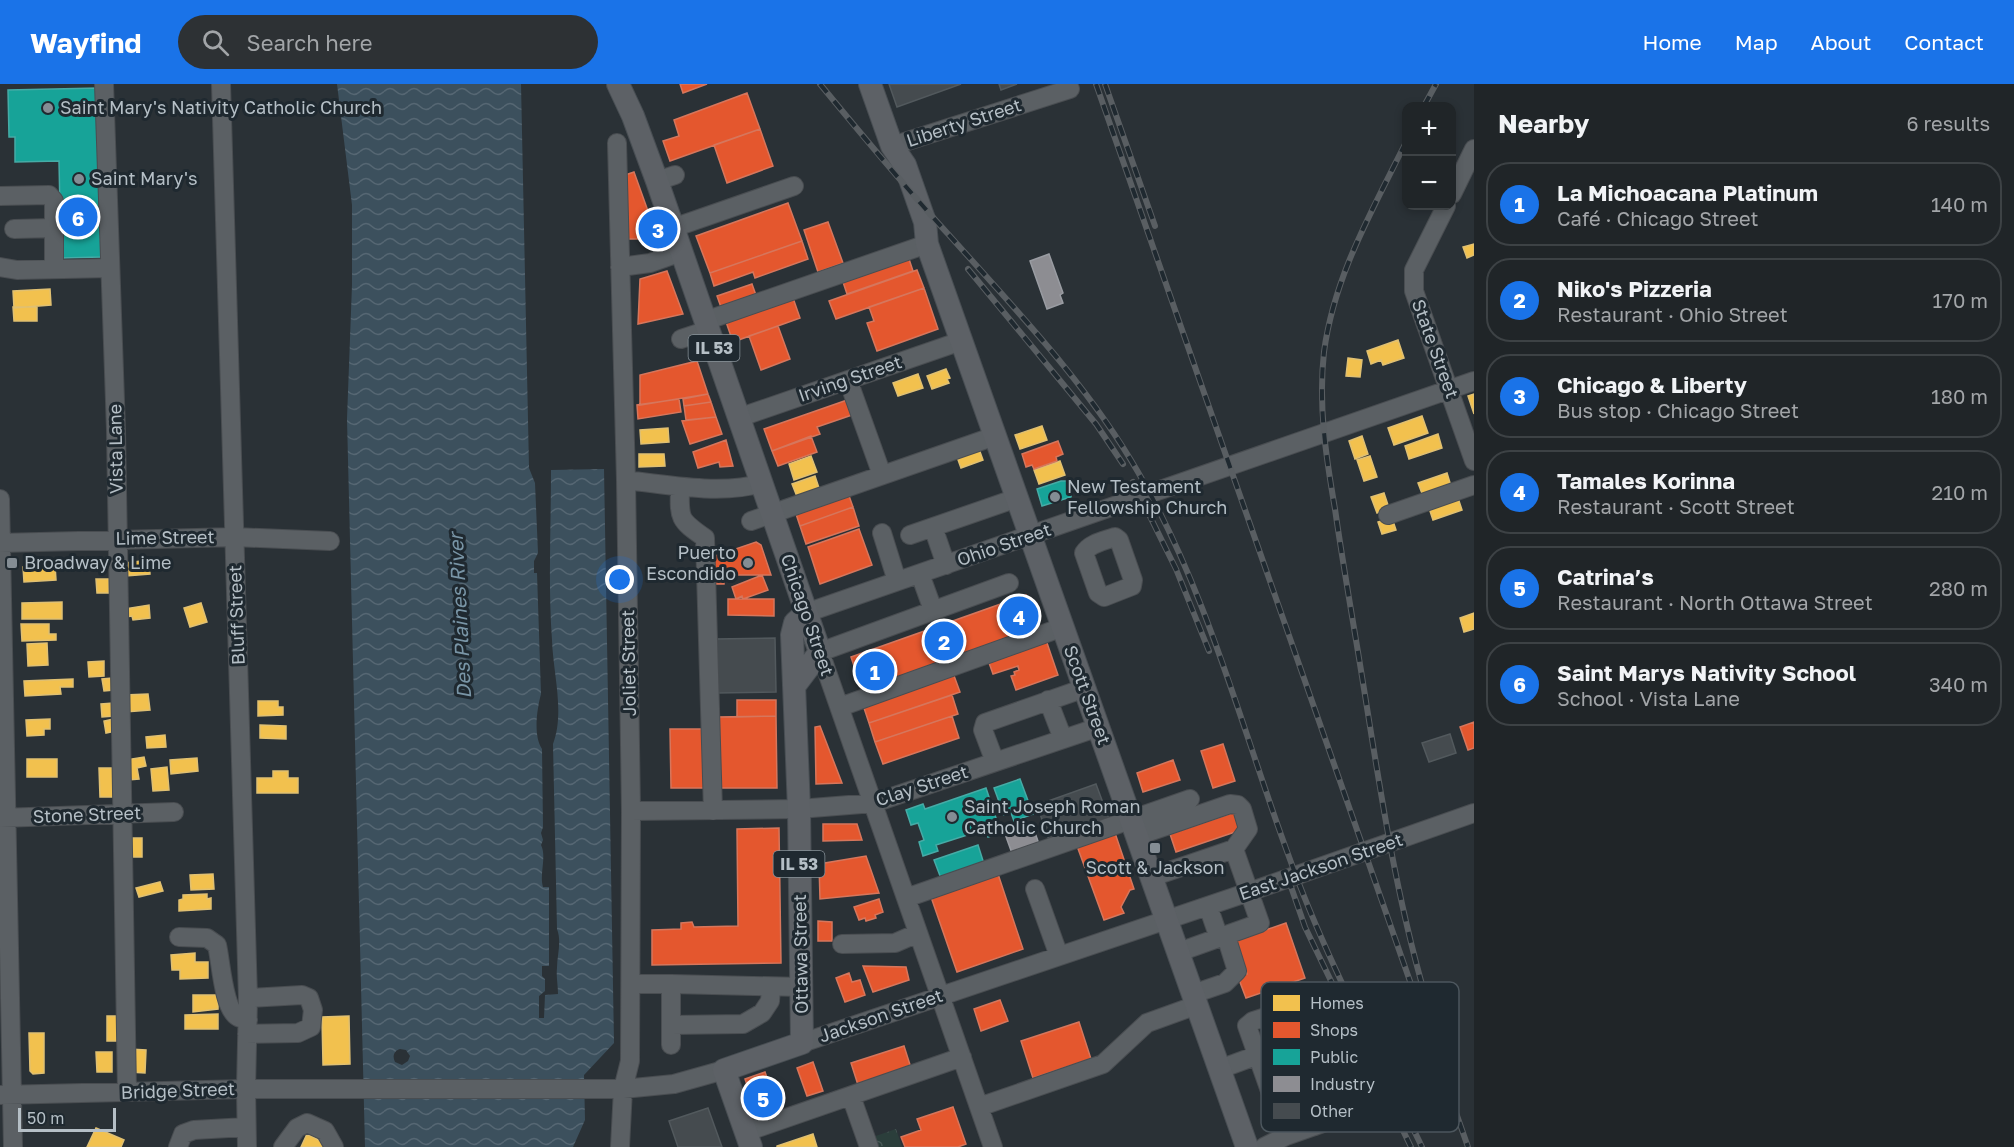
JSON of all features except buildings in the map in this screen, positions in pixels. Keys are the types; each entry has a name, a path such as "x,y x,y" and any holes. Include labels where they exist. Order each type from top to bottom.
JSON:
{"main road":[{"name":"Chicago Street","path":"618,84 666,178 673,228 820,651"},
{"name":"Scott Street","path":"870,84 892,146 905,165 925,222 927,244 1247,1147"},
{"name":"Ottawa Street","path":"802,1043 799,809 792,635 795,623 806,613"},
{"path":"795,685 820,651"},
{"name":"Jackson Street","path":"724,1070 802,1043"},
{"path":"724,1070 748,1140"}],"street":[{"name":"Vista Lane","path":"104,84 118,539 127,1092"},
{"name":"Bluff Street","path":"221,84 248,998 247,1147"},
{"name":"Liberty Street","path":"892,146 1070,89"},
{"name":"Joliet Street","path":"617,143 626,480 631,812 630,1061 623,1089 620,1147"},
{"path":"1456,186 1474,149"},
{"path":"673,228 712,206 794,186"},
{"path":"0,196 49,195 54,201 54,269"},
{"name":"State Street","path":"1444,210 1414,270 1414,291 1474,461"},
{"path":"14,229 54,228"},
{"path":"681,339 706,326 927,244"},
{"path":"620,267 651,263 681,252"},
{"path":"0,267 17,270 110,268"},
{"name":"Irving Street","path":"738,418 961,341"},
{"path":"848,380 882,476"},
{"name":"Ohio Street","path":"806,613 1474,381"},
{"path":"750,520 995,436"},
{"path":"626,480 681,487 747,488 762,483"},
{"path":"1389,515 1474,485"},
{"path":"681,487 680,512 685,524 705,538 713,811"},
{"path":"910,535 1017,498"},
{"path":"0,499 6,1095 13,1147"},
{"path":"1083,517 1093,544"},
{"path":"933,527 946,565"},
{"path":"882,533 897,581"},
{"name":"Lime Street","path":"0,543 235,537 330,541"},
{"path":"920,574 933,610"},
{"path":"820,651 1009,583"},
{"path":"840,707 1063,627"},
{"name":"Chicago Street","path":"820,651 993,1147"},
{"path":"995,762 983,730 985,723 1085,688"},
{"path":"1048,700 1063,739"},
{"name":"Clay Street","path":"631,812 799,809 874,803 1099,727"},
{"path":"1135,828 1190,799"},
{"path":"906,898 1135,828 1230,804 1238,805 1242,809 1248,829 1234,849 1152,877"},
{"name":"Stone Street","path":"3,818 174,812"},
{"name":"East Jackson Street","path":"1166,919 1474,813"},
{"path":"1179,952 1260,923 1234,849"},
{"path":"1035,889 1059,956"},
{"path":"979,1107 1103,1064 1147,1023 1225,983 1237,971 1208,906"},
{"name":"Jackson Street","path":"802,1043 1166,919"},
{"path":"842,944 895,943 918,933"},
{"path":"179,938 207,938 217,945 225,992 234,1013 248,1027 298,1033 310,1027 314,1010 309,998 302,995 248,998"},
{"path":"631,984 801,987"},
{"path":"670,984 670,1045"},
{"path":"671,1025 743,1024 762,1013 770,1001 771,987"},
{"path":"1261,1018 1247,1026 1261,1064"},
{"path":"1220,1069 1258,1055"},
{"path":"748,1140 851,1096 962,1058"},
{"name":"Jackson Street","path":"591,1089 623,1089 674,1084 724,1070"},
{"name":"Bridge Street","path":"6,1095 246,1089 591,1089"},
{"path":"851,1096 868,1147"},
{"path":"283,1147 297,1128 307,1123 325,1131 334,1147"},
{"path":"178,1147 183,1134 194,1130 246,1127"},
{"path":"1285,1132 1286,1136"},
{"path":"1264,1147 1298,1132"}],"green space":[{"path":"896,1129 902,1147 874,1147 870,1138"}],"water":[{"name":"Des Plaines River","path":"337,84 521,84 529,468 535,483 538,553 534,561 534,573 537,573 541,694 537,715 537,737 542,749 542,882 543,887 549,887 549,966 542,966 545,991 539,996 539,1018 544,1018 545,995 558,994 559,944 553,744 558,706 550,598 551,470 604,469 614,1043 584,1075 585,1120 573,1147 365,1147 347,419 352,285 352,205","holes":["400,1049 406,1050 410,1056 408,1061 402,1065 395,1062 395,1052"]}],"railway":[{"path":"820,84 899,179 1050,349 1097,409 1138,472 1184,564 1203,611 1302,892 1342,982"},
{"path":"1096,84 1410,982"},
{"path":"1105,84 1155,226"},
{"path":"1426,102 1436,84"},
{"path":"1402,150 1356,244 1336,297 1324,352 1322,411 1329,470 1387,826 1421,982"},
{"path":"968,269 1096,424 1123,464"},
{"path":"1133,482 1176,569 1209,651"},
{"path":"1288,878 1305,927 1332,982"},
{"path":"1459,1121 1468,1147"},
{"path":"1404,1132 1411,1147"},
{"path":"1415,1132 1422,1147"}],"place":[{"name":"Saint Mary's Nativity Catholic Church","path":"48,108"},
{"name":"Saint Mary's","path":"79,179"},
{"name":"Saint Marys Nativity School","path":"78,217"},
{"name":"Chicago & Liberty","path":"658,229"},
{"name":"New Testament Fellowship Church","path":"1055,497"},
{"name":"Broadway & Lime","path":"12,563"},
{"name":"Puerto Escondido","path":"748,563"},
{"name":"Tamales Korinna","path":"1019,616"},
{"name":"Niko's Pizzeria","path":"944,641"},
{"name":"La Michoacana Platinum","path":"875,671"},
{"name":"Saint Joseph Roman Catholic Church","path":"952,817"},
{"name":"Scott & Jackson","path":"1155,848"},
{"name":"Catrina’s","path":"763,1098"}]}
